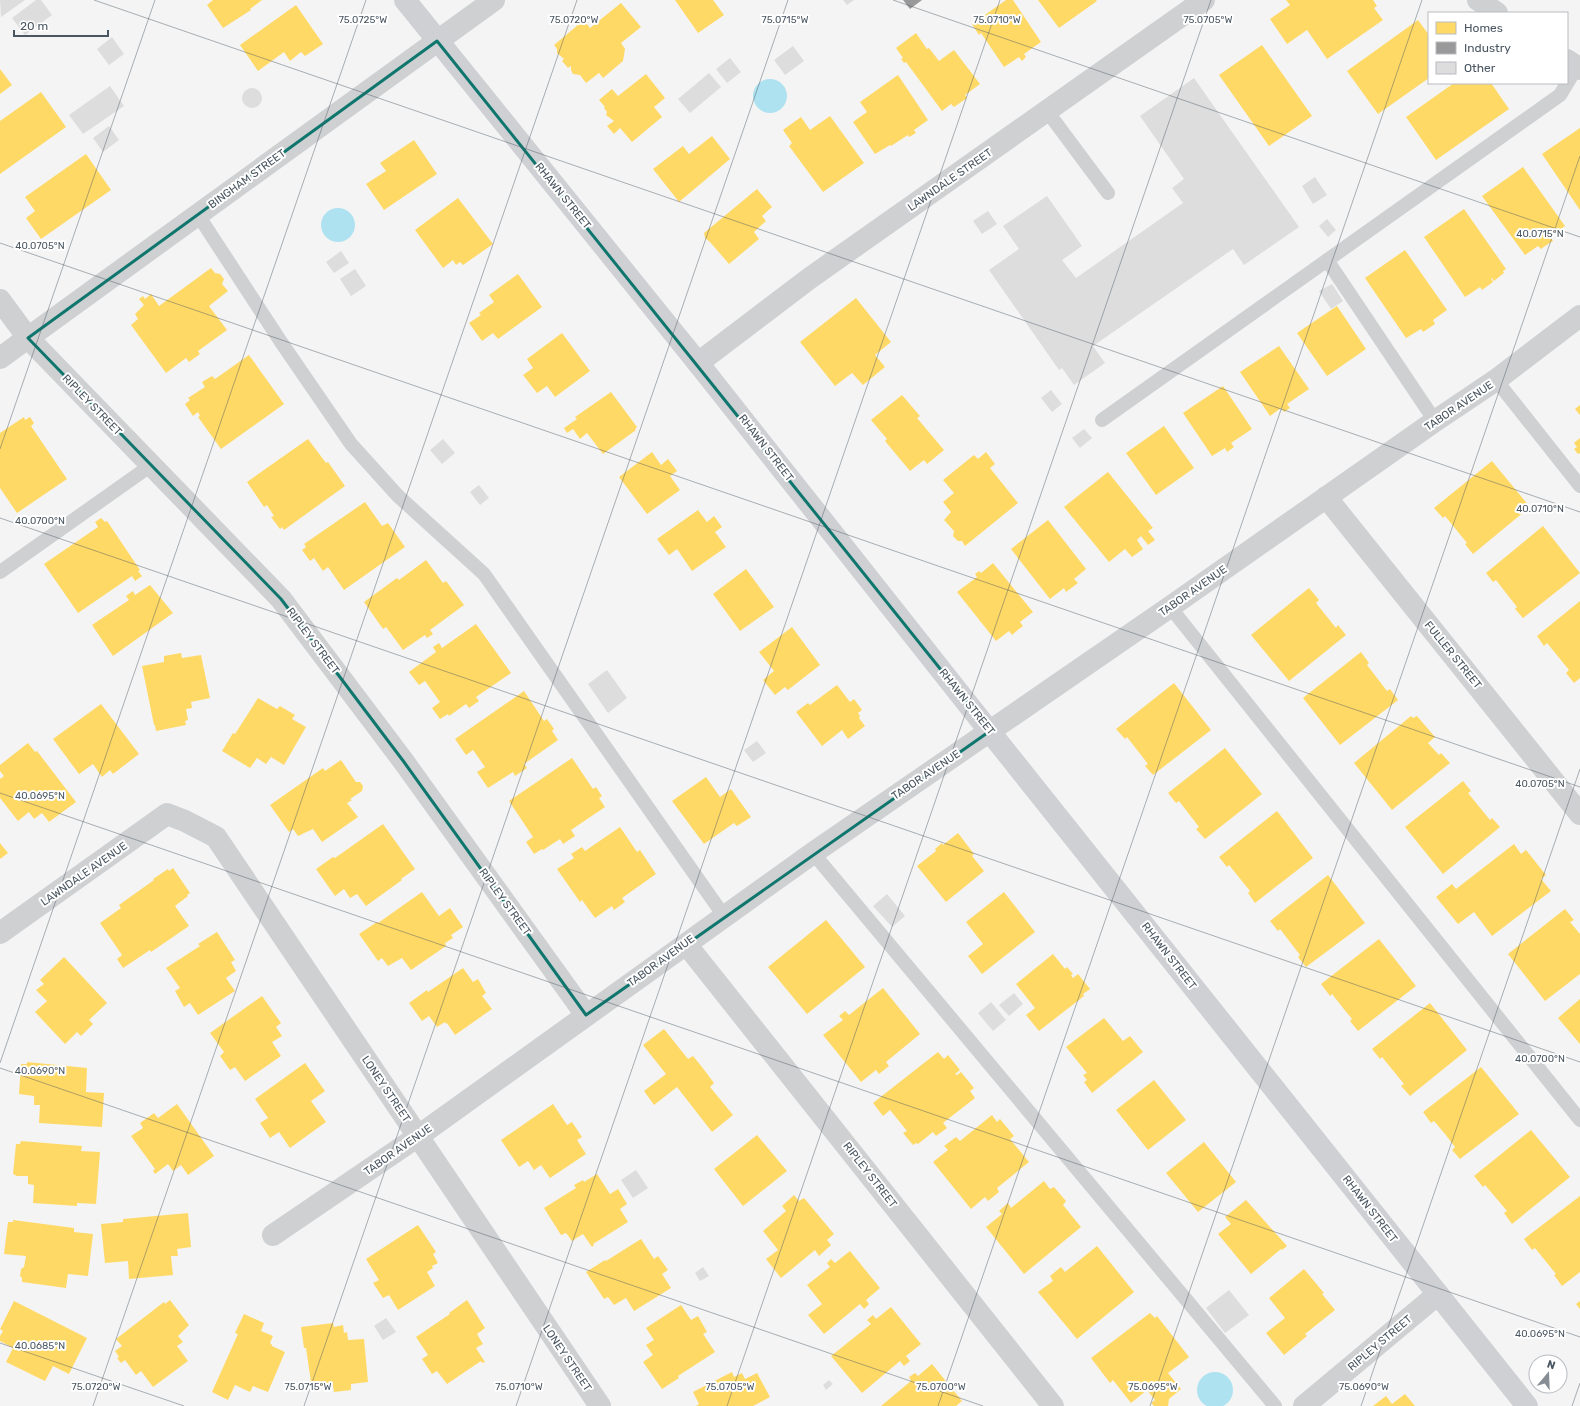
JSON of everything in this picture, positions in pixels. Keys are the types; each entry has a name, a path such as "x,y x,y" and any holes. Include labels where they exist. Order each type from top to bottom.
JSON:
{"main road":[{"name":"RHAWN STREET","path":"405,0 698,363 1527,1406"}],"street":[{"name":"BINGHAM STREET","path":"0,358 494,0"},
{"name":"LAWNDALE STREET","path":"698,363 810,278 1204,0"},
{"path":"1478,0 1496,12"},
{"name":"RIPLEY STREET","path":"0,300 28,338 150,466 281,599 404,762 586,1015"},
{"name":"TABOR AVENUE","path":"273,1235 417,1136 813,852 1170,607 1434,421 1496,380 1580,316"},
{"name":"FULLER STREET","path":"1326,497 1580,814"},
{"name":"LAWNDALE AVENUE","path":"0,933 167,814"},
{"name":"LONEY STREET","path":"167,814 185,821 216,837 600,1406"},
{"name":"RIPLEY STREET","path":"686,944 1053,1406"},
{"name":"RIPLEY STREET","path":"1304,1406 1438,1294"}],"lane":[{"path":"1568,80 1575,66"},
{"path":"1102,420 1560,95 1566,84"},
{"path":"1047,111 1108,193"},
{"path":"198,215 280,342 351,444 398,496 484,574 724,916"},
{"path":"1327,260 1434,421"},
{"path":"1496,380 1580,486"},
{"path":"0,572 150,466"},
{"path":"1170,607 1580,1120"},
{"path":"813,852 1275,1406"}],"highlighted area":[{"path":"437,41 990,731 586,1015 404,762 281,599 28,338"}],"water":[{"path":"767,79 773,79 777,80 784,86 787,96 786,103 780,110 773,113 767,113 763,112 756,106 753,99 753,93 754,89 760,82"},
{"path":"341,208 350,213 354,218 354,232 350,237 345,241 335,242 331,241 322,232 321,222 322,218 331,209"},
{"path":"1215,1372 1225,1375 1230,1380 1233,1390 1230,1400 1225,1405 1218,1407 1205,1405 1200,1400 1197,1390 1200,1380 1205,1375"}],"building: Homes":[{"path":"213,0 262,0 250,9 251,10 223,28 207,5"},
{"path":"675,0 713,0 724,15 698,33"},
{"path":"1006,0 1013,0 1041,42 1024,54 1026,57 1022,61 1019,57 1004,67 981,33 979,35 972,24"},
{"path":"1038,0 1096,0 1097,1 1059,28"},
{"path":"1286,0 1373,0 1377,6 1374,8 1383,20 1327,59 1307,30 1287,44 1270,19 1290,5"},
{"path":"621,3 641,27 621,43 625,49 623,61 603,78 599,73 586,83 580,75 573,74 571,66 568,68 562,61 564,59 557,53 557,49 554,45 584,20 590,28"},
{"path":"296,5 323,44 305,56 301,52 290,61 284,52 258,71 240,45"},
{"path":"1418,20 1428,34 1428,79 1378,114 1347,71"},
{"path":"916,33 927,49 929,48 939,61 954,50 980,84 965,95 967,98 954,107 951,104 942,111 906,62 904,63 901,59 903,58 896,48"},
{"path":"1262,45 1312,116 1269,146 1219,75"},
{"path":"0,69 12,85 0,94"},
{"path":"646,74 665,98 654,107 662,117 632,142 620,128 614,134 607,126 614,121 606,115 607,112 604,108 605,107 599,100 612,89 618,96"},
{"path":"898,75 928,120 914,130 916,133 909,137 908,135 875,154 853,122 867,112 860,102"},
{"path":"1453,84 1492,84 1509,109 1436,160 1406,117"},
{"path":"41,92 66,127 0,174 0,121"},
{"path":"830,116 864,163 823,192 789,146 792,143 783,130 801,117 810,130"},
{"path":"1580,128 1580,210 1542,154"},
{"path":"712,136 730,159 679,202 653,169 683,146 689,154"},
{"path":"414,140 437,174 384,210 366,184 386,171 380,163"},
{"path":"86,154 111,190 41,239 26,218 35,211 25,197"},
{"path":"1523,167 1565,226 1550,237 1553,241 1541,249 1538,246 1525,255 1482,196"},
{"path":"757,189 772,207 762,216 766,221 754,232 759,239 729,264 705,238 704,233"},
{"path":"458,198 493,244 463,265 460,262 456,265 453,260 443,268 415,230"},
{"path":"1464,209 1506,269 1503,271 1504,273 1494,281 1491,278 1493,282 1482,290 1480,287 1465,297 1424,237"},
{"path":"1405,250 1447,310 1433,320 1435,324 1423,332 1421,329 1406,338 1365,278"},
{"path":"211,268 215,273 220,274 224,279 222,284 228,291 209,306 227,330 198,351 200,354 189,362 186,358 166,373 131,325 138,319 135,314 144,305 139,299 143,296 145,299 151,294 159,306"},
{"path":"518,274 542,307 498,339 493,333 482,341 469,323 481,315 479,313 494,302 489,295"},
{"path":"856,298 891,342 875,355 885,367 863,385 852,373 835,386 800,342"},
{"path":"1337,306 1366,349 1327,376 1297,333"},
{"path":"562,333 590,371 555,397 547,386 537,393 523,375 533,368 527,359"},
{"path":"1279,346 1309,389 1287,404 1290,408 1284,412 1281,408 1270,416 1240,372"},
{"path":"249,355 284,404 221,449 198,417 200,416 198,412 193,416 185,404 190,400 188,398 205,387 202,382 212,376 215,379"},
{"path":"1223,386 1252,429 1231,443 1234,447 1227,452 1225,448 1212,456 1183,413"},
{"path":"611,392 637,427 635,429 636,430 603,454 587,433 580,439 573,429 567,433 564,428 577,419 575,417"},
{"path":"902,395 920,416 917,418 944,450 927,464 924,460 910,471 885,441 887,439 871,420"},
{"path":"1580,405 1580,415 1575,409"},
{"path":"24,417 25,420 30,417 34,423 31,426 67,479 17,513 0,488 0,433"},
{"path":"1164,426 1194,468 1156,495 1126,453"},
{"path":"1580,438 1580,453 1578,454 1574,449 1577,447 1574,443"},
{"path":"308,439 326,463 328,462 345,486 284,530 282,527 280,529 271,517 274,516 267,505 264,507 247,482"},
{"path":"652,452 661,465 668,459 677,471 670,476 680,490 647,514 619,477"},
{"path":"986,452 995,464 990,468 1018,503 965,546 962,541 958,541 953,536 954,531 944,520 951,512 943,502 954,493 943,480 974,455 978,459"},
{"path":"1492,461 1530,507 1473,554 1465,544 1467,543 1445,516 1443,518 1434,508"},
{"path":"1108,472 1153,528 1148,531 1155,540 1148,545 1141,536 1137,540 1143,549 1132,557 1125,549 1109,562 1064,507"},
{"path":"365,502 382,526 388,523 405,547 344,590 328,567 323,571 314,558 310,561 302,550 306,547 304,544"},
{"path":"698,510 707,522 714,516 722,527 715,532 726,547 692,571 677,549 669,555 657,539"},
{"path":"101,518 105,522 107,521 140,570 138,571 142,576 135,581 132,576 78,613 44,564 98,527 95,522"},
{"path":"1048,520 1086,569 1074,579 1078,583 1066,592 1064,588 1050,599 1011,549"},
{"path":"1543,526 1580,573 1523,618 1515,609 1517,607 1496,580 1493,582 1486,573"},
{"path":"426,560 443,583 446,581 464,605 430,630 433,634 427,638 425,635 403,650 386,627 383,629 364,602 397,578 399,580"},
{"path":"993,563 1033,612 1020,622 1023,626 1012,635 1009,631 996,641 957,592 977,577 975,574 979,571 981,573"},
{"path":"746,569 774,607 740,631 713,594"},
{"path":"150,585 173,613 113,656 92,625 129,600 126,596 133,591 135,595"},
{"path":"1309,588 1319,600 1316,603 1336,628 1338,625 1346,635 1289,681 1251,635"},
{"path":"1580,601 1580,678 1574,683 1566,673 1569,670 1547,643 1544,646 1537,636"},
{"path":"476,624 511,673 476,697 479,701 469,708 466,704 449,716 448,714 440,719 432,708 440,702 425,681 419,685 409,672 436,652 433,647 439,643 442,648"},
{"path":"792,627 820,665 788,690 785,687 775,695 763,680 774,671 759,652"},
{"path":"1361,652 1369,663 1367,665 1387,691 1390,689 1398,700 1340,745 1303,698"},
{"path":"181,653 182,658 201,655 210,698 191,702 192,708 186,709 188,720 185,721 186,725 156,731 142,666 164,662 164,656"},
{"path":"1174,683 1211,730 1153,775 1145,766 1148,764 1127,737 1125,739 1116,729"},
{"path":"837,685 850,702 854,699 862,710 858,713 860,716 859,718 865,726 848,739 842,730 822,746 796,712 808,703 810,705"},
{"path":"524,691 544,721 547,719 554,729 552,731 558,740 524,764 527,768 515,776 513,772 488,788 477,772 485,767 473,750 466,755 455,739"},
{"path":"258,698 277,709 280,706 295,715 292,719 306,727 284,765 271,757 266,764 257,758 250,768 222,751 233,733 235,734"},
{"path":"101,704 139,754 113,774 110,770 102,777 93,764 79,774 53,739"},
{"path":"1411,716 1413,718 1417,716 1435,737 1428,743 1439,755 1441,753 1450,763 1392,810 1354,763"},
{"path":"28,743 35,752 37,751 76,802 49,822 42,813 34,819 29,812 18,821 0,798 0,779 4,776 0,771 0,765"},
{"path":"1225,748 1262,794 1205,839 1196,829 1199,827 1179,801 1176,803 1168,793"},
{"path":"572,758 593,789 596,787 602,796 599,798 605,807 571,830 575,836 563,844 560,839 534,854 526,842 533,837 509,801"},
{"path":"341,760 356,782 360,782 363,786 362,791 350,799 352,800 347,803 358,817 322,842 313,829 298,836 293,829 289,832 270,805 323,768 325,771"},
{"path":"706,777 720,797 731,789 751,817 737,826 734,823 704,844 672,801"},
{"path":"1463,781 1471,791 1468,793 1490,820 1492,818 1500,827 1443,874 1405,827"},
{"path":"1277,811 1313,858 1255,903 1248,893 1250,891 1229,865 1227,867 1219,857"},
{"path":"383,824 415,869 366,906 357,894 350,898 344,889 335,896 316,869 333,857 335,858"},
{"path":"620,827 637,852 640,850 656,874 622,898 625,902 614,910 612,906 595,918 582,900 580,902 557,869 574,858 571,854 582,847 585,851"},
{"path":"958,833 974,854 972,856 984,871 946,902 917,866 936,851 935,849 942,843 943,845"},
{"path":"0,843 8,853 0,859"},
{"path":"1514,844 1521,854 1526,850 1546,875 1541,879 1551,891 1492,936 1474,912 1458,924 1436,897 1452,884 1456,889"},
{"path":"173,868 190,893 175,906 189,926 151,952 150,950 123,968 117,959 122,955 100,923 121,908 119,905 154,880 153,879 168,869 169,871"},
{"path":"1328,875 1365,923 1306,967 1298,957 1300,955 1280,929 1278,931 1270,921"},
{"path":"422,892 439,916 450,908 463,927 451,935 453,938 445,943 446,946 411,970 402,958 388,966 382,958 378,961 359,934 377,922 378,923"},
{"path":"1004,892 1035,932 982,974 968,956 983,944 966,922"},
{"path":"1565,909 1574,920 1570,922 1580,934 1580,974 1545,1001 1508,954"},
{"path":"826,920 865,967 807,1014 768,967"},
{"path":"217,932 235,960 231,962 236,971 226,978 235,991 198,1015 190,1003 184,1007 175,991 180,988 166,968 200,946 198,944"},
{"path":"1379,939 1416,986 1358,1031 1350,1021 1352,1019 1332,994 1330,996 1321,984"},
{"path":"1053,954 1065,969 1067,967 1073,974 1071,975 1073,978 1078,974 1090,989 1083,994 1084,996 1039,1031 1026,1015 1035,1008 1016,984"},
{"path":"64,957 107,1003 89,1020 93,1024 81,1036 77,1032 65,1044 35,1012 47,1001 36,990 44,984 40,980"},
{"path":"463,968 473,982 478,979 486,993 482,996 492,1009 455,1035 445,1022 437,1027 429,1016 422,1021 409,1003"},
{"path":"883,988 920,1034 886,1062 889,1066 879,1074 876,1070 861,1082 823,1035 843,1020 839,1016 845,1011 849,1015"},
{"path":"262,996 281,1023 276,1027 282,1036 272,1042 281,1056 245,1081 235,1067 230,1070 220,1056 224,1052 210,1033"},
{"path":"1580,999 1580,1044 1558,1018"},
{"path":"1430,1003 1467,1050 1410,1096 1401,1086 1404,1084 1382,1057 1380,1059 1372,1049"},
{"path":"1104,1018 1123,1041 1130,1036 1143,1052 1092,1093 1084,1082 1087,1080 1083,1075 1087,1073 1066,1047"},
{"path":"664,1029 688,1059 693,1056 702,1067 714,1083 710,1087 733,1115 712,1132 677,1087 654,1105 644,1091 666,1074 643,1045"},
{"path":"938,1052 944,1059 948,1055 960,1070 955,1074 957,1075 961,1072 974,1088 970,1091 975,1098 943,1123 947,1128 936,1136 933,1132 918,1144 916,1143 913,1145 903,1133 907,1131 890,1110 883,1116 873,1103"},
{"path":"27,1062 87,1068 86,1092 104,1093 102,1127 39,1123 40,1105 34,1105 34,1096 19,1094 21,1064 27,1064"},
{"path":"305,1063 325,1091 311,1101 326,1122 290,1148 279,1132 270,1138 260,1123 268,1118 255,1099"},
{"path":"1481,1067 1519,1114 1460,1159 1452,1150 1455,1147 1445,1134 1434,1121 1431,1123 1423,1112"},
{"path":"1154,1080 1186,1120 1148,1150 1116,1110"},
{"path":"177,1104 214,1156 188,1175 181,1165 173,1171 168,1164 155,1174 153,1171 155,1169 131,1136 143,1128 140,1123 154,1113 158,1118"},
{"path":"553,1104 567,1125 572,1122 582,1137 577,1140 586,1154 550,1178 541,1165 534,1170 528,1161 519,1167 501,1140"},
{"path":"992,1115 997,1122 1000,1119 1014,1136 1010,1139 1029,1162 997,1188 999,1192 988,1201 985,1197 971,1209 933,1162 948,1150 944,1146 956,1137 960,1141"},
{"path":"1531,1130 1570,1177 1512,1224 1504,1213 1507,1211 1485,1185 1483,1187 1474,1176"},
{"path":"757,1135 787,1171 743,1206 714,1169"},
{"path":"21,1141 82,1146 81,1151 100,1152 96,1204 77,1203 77,1206 33,1203 34,1185 28,1184 28,1176 17,1176 13,1174 16,1144 20,1144"},
{"path":"1204,1142 1236,1182 1198,1212 1166,1173"},
{"path":"597,1174 610,1194 618,1189 627,1204 620,1209 628,1222 593,1244 594,1245 592,1247 583,1234 572,1241 566,1233 561,1235 544,1208 576,1188 574,1185 583,1180 584,1182"},
{"path":"1044,1181 1050,1189 1054,1187 1066,1201 1063,1205 1081,1227 1024,1274 986,1227 1002,1214 999,1211 1008,1203 1011,1208"},
{"path":"794,1195 799,1201 804,1198 834,1234 827,1240 831,1245 819,1256 815,1250 781,1278 766,1259 778,1250 763,1231 786,1211 782,1206"},
{"path":"1580,1196 1580,1272 1562,1286 1554,1275 1556,1274 1535,1248 1532,1250 1524,1239"},
{"path":"1246,1200 1287,1246 1282,1250 1281,1249 1251,1274 1218,1234 1231,1224 1225,1217"},
{"path":"188,1213 191,1247 177,1249 178,1256 171,1256 173,1275 129,1279 128,1261 105,1263 101,1224 123,1222 123,1219"},
{"path":"13,1220 74,1228 74,1232 93,1234 88,1276 68,1274 66,1288 22,1282 22,1278 20,1276 21,1269 24,1267 26,1256 4,1254 8,1222 13,1222"},
{"path":"418,1225 436,1252 433,1254 438,1263 432,1266 433,1268 427,1272 435,1286 398,1310 389,1295 383,1298 373,1283 379,1280 366,1259"},
{"path":"641,1239 654,1259 658,1256 668,1270 662,1274 671,1288 634,1311 626,1298 614,1305 608,1297 604,1299 586,1272"},
{"path":"1097,1246 1134,1292 1077,1339 1038,1292 1053,1281 1050,1276 1061,1267 1065,1272"},
{"path":"850,1251 880,1288 866,1300 869,1304 864,1309 860,1304 824,1334 808,1315 822,1304 807,1285 830,1267 827,1263 831,1259 835,1263"},
{"path":"1304,1269 1324,1293 1322,1294 1335,1310 1305,1334 1307,1336 1284,1355 1266,1333 1285,1318 1269,1298"},
{"path":"170,1300 189,1325 178,1336 183,1342 177,1346 188,1361 153,1387 141,1371 136,1375 125,1360 121,1363 117,1358 119,1357 115,1351 122,1346 116,1339 164,1302 165,1304"},
{"path":"467,1300 485,1328 477,1334 483,1344 476,1348 485,1362 482,1363 481,1361 447,1384 437,1371 432,1374 422,1359 428,1355 416,1337 450,1314 449,1313"},
{"path":"14,1301 87,1338 69,1374 53,1366 45,1381 6,1362 13,1348 0,1341 0,1336 3,1331 0,1329"},
{"path":"1580,1301 1580,1309 1576,1304"},
{"path":"681,1305 691,1320 698,1316 707,1332 703,1334 715,1352 678,1376 679,1378 662,1389 643,1362 653,1355 646,1345 654,1340 646,1328"},
{"path":"891,1307 921,1344 906,1356 910,1361 904,1366 900,1361 862,1393 831,1356 871,1324 867,1320 873,1315 876,1319"},
{"path":"1150,1313 1155,1318 1157,1316 1189,1357 1168,1373 1181,1389 1169,1399 1168,1406 1154,1406 1151,1403 1155,1400 1147,1390 1131,1403 1113,1380 1110,1383 1091,1358"},
{"path":"244,1314 264,1323 261,1331 273,1336 270,1343 272,1346 285,1352 268,1392 253,1386 250,1392 235,1385 228,1400 212,1392 238,1334 235,1333"},
{"path":"333,1323 334,1327 343,1325 344,1333 347,1332 348,1340 364,1339 368,1382 351,1384 351,1390 334,1392 333,1386 312,1389 306,1348 304,1348 301,1327"},
{"path":"932,1364 962,1401 956,1406 881,1406 911,1381 909,1377 915,1373 918,1376"},
{"path":"732,1372 734,1377 742,1373 745,1379 757,1373 770,1397 753,1406 696,1406 699,1404 693,1392"},
{"path":"1405,1394 1415,1406 1373,1406 1386,1396 1392,1404"}],"building: Industry":[{"path":"903,0 922,0 910,9"}],"building: Other":[{"path":"0,0 25,0 1,17"},
{"path":"36,0 41,0 52,15 25,35 12,18"},
{"path":"843,0 854,0 847,5"},
{"path":"112,37 124,54 109,65 97,49"},
{"path":"793,46 804,61 785,75 774,60"},
{"path":"730,58 741,72 727,83 716,69"},
{"path":"709,73 721,87 690,113 678,99"},
{"path":"1194,78 1299,227 1244,265 1233,249 1093,346 1105,363 1074,385 1062,368 1059,370 989,270 1019,249 1003,226 1047,196 1082,246 1062,260 1076,278 1183,203 1172,188 1184,179 1140,116"},
{"path":"110,86 124,106 83,134 69,115"},
{"path":"252,88 259,91 262,98 259,105 252,108 245,105 242,98 245,91"},
{"path":"109,126 119,140 103,152 93,138"},
{"path":"1315,177 1327,195 1313,204 1302,186"},
{"path":"988,211 997,224 982,234 973,221"},
{"path":"1327,219 1336,230 1328,237 1319,226"},
{"path":"341,251 349,263 334,273 326,262"},
{"path":"355,269 366,286 351,296 340,279"},
{"path":"1332,284 1343,301 1331,309 1319,291"},
{"path":"1051,390 1062,404 1052,412 1041,398"},
{"path":"1084,429 1092,438 1080,448 1072,438"},
{"path":"443,439 455,453 442,464 430,450"},
{"path":"479,485 489,498 480,505 470,492"},
{"path":"607,670 627,698 608,713 588,684"},
{"path":"757,741 766,753 753,762 744,750"},
{"path":"887,894 905,916 892,927 873,906"},
{"path":"1014,993 1023,1004 1009,1016 999,1005"},
{"path":"991,1002 1006,1020 993,1031 978,1013"},
{"path":"636,1170 648,1188 633,1198 621,1180"},
{"path":"703,1267 709,1276 700,1281 695,1273"},
{"path":"1229,1290 1249,1315 1225,1333 1206,1308"},
{"path":"386,1318 396,1332 383,1340 374,1326"},
{"path":"829,1380 833,1384 826,1390 823,1385"}]}
